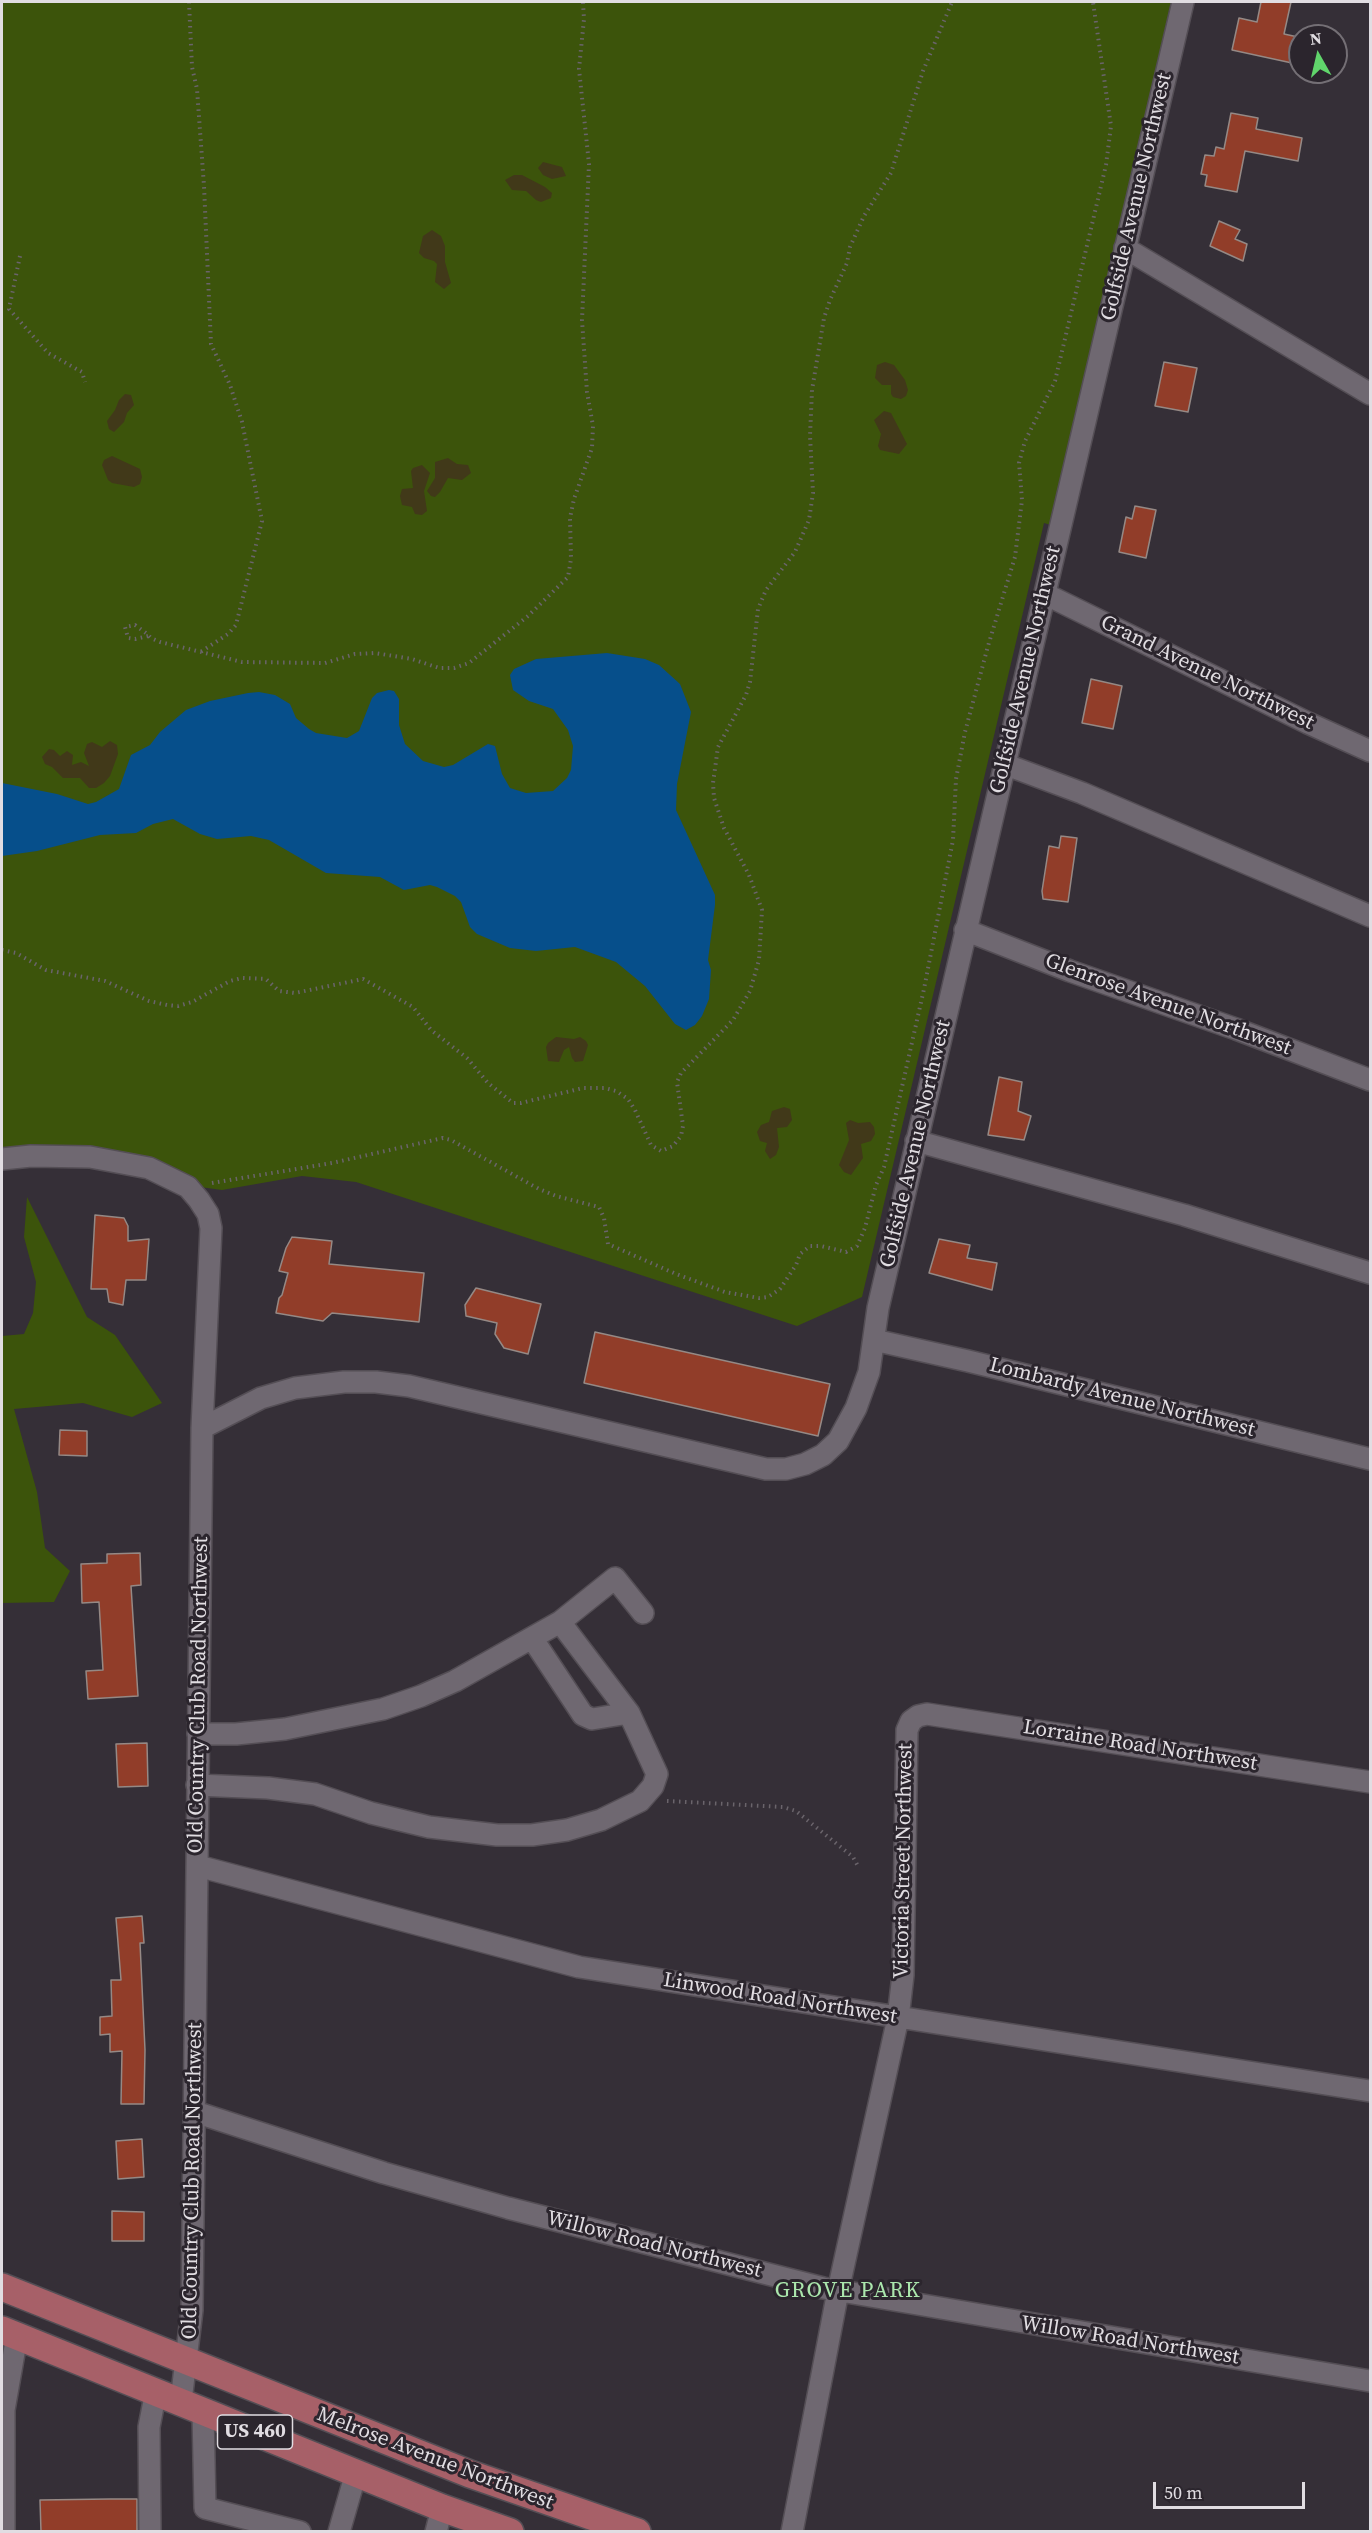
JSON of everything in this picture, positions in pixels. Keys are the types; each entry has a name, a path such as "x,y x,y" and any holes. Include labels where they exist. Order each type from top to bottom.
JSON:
{"main road":[{"name":"Melrose Avenue Northwest","path":"2,2287 470,2474 637,2532"},
{"name":"Melrose Avenue Northwest","path":"9,2333 356,2473 439,2520 510,2532"}],"street":[{"name":"Golfside Avenue Northwest","path":"202,1428 261,1398 295,1388 344,1382 376,1382 409,1386 766,1469 786,1469 806,1464 823,1455 838,1441 865,1388 878,1308 916,1141 1183,2"},
{"path":"1125,248 1371,394"},
{"name":"Grand Avenue Northwest","path":"1045,594 1308,723 1371,751"},
{"path":"1004,764 1082,793 1371,916"},
{"name":"Glenrose Avenue Northwest","path":"965,930 1070,971 1236,1029 1371,1080"},
{"path":"916,1141 1184,1215 1371,1273"},
{"name":"Old Country Club Road Northwest","path":"2,1159 31,1156 90,1157 149,1168 177,1181 200,1200 211,1228 202,1428 192,2310 180,2401"},
{"name":"Lombardy Avenue Northwest","path":"874,1340 1371,1459"},
{"path":"198,1734 236,1734 285,1729 383,1709 421,1696 455,1681 560,1622 615,1578 643,1613"},
{"path":"197,1785 268,1788 315,1794 371,1813 429,1827 497,1835 532,1835 567,1830 601,1820 640,1801 653,1786 657,1774 629,1713 560,1622"},
{"path":"532,1638 583,1715 592,1719 629,1713"},
{"name":"Lorraine Road Northwest","path":"911,1721 927,1714 1371,1782"},
{"name":"Victoria Street Northwest","path":"792,2532 838,2291 898,2018 903,1976 907,1730 911,1721"},
{"name":"Linwood Road Northwest","path":"198,1866 579,1967 1371,2091"},
{"name":"Willow Road Northwest","path":"195,2112 384,2173 497,2205 838,2291 1371,2381"},
{"path":"3,2532 4,2410 9,2333"},
{"path":"150,2532 149,2427 180,2401 205,2508 300,2532"},
{"path":"3,2463 16,2494 16,2532"},
{"path":"339,2532 356,2473"},
{"path":"142,2532 142,2496 150,2479"}],"path":[{"path":"189,2 192,67 197,89 204,186 210,344 236,401 262,520 236,625 228,634 199,653"},
{"path":"148,636 128,638 125,627 135,625 160,642 242,662 316,664 355,654 375,653 412,659 440,668 454,668 469,663 528,616 568,577 571,559 570,518 578,481 592,448 593,426 587,392 582,321 589,164 579,69 584,19 582,2"},
{"path":"2,950 16,953 46,970 105,981 149,1001 178,1006 192,1002 230,981 242,978 266,979 279,991 295,993 363,979 414,1006 431,1030 467,1058 488,1083 513,1103 582,1088 599,1087 616,1091 628,1099 651,1145 661,1151 673,1146 681,1136 683,1126 678,1082 681,1074 733,1020 750,991 759,960 762,910 749,875 724,828 714,798 712,783 718,747 746,695 750,682 758,609 766,590 795,552 809,520 813,494 810,436 812,390 824,318 864,216 891,173 915,95 952,2"},
{"path":"208,1183 226,1182 332,1163 443,1138 451,1140 539,1189 556,1196 599,1207 604,1218 608,1244 676,1274 725,1292 759,1298 768,1297 780,1289 796,1265 800,1254 810,1246 821,1246 846,1252 857,1246 865,1228 874,1191 885,1167 924,989 953,840 956,779 965,732 987,646 1015,557 1022,500 1019,463 1025,441 1055,381 1106,165 1111,126 1093,2"},
{"path":"20,256 9,309 48,353 82,372 84,382"},
{"path":"640,1801 783,1807 796,1810 853,1857 859,1868"}],"green space":[{"path":"2,2 1171,2 1060,491 1051,525 1044,523 862,1297 797,1326 356,1182 302,1176 222,1190 200,1187 132,1157 71,1146 2,1149"},
{"path":"27,1197 87,1317 115,1335 162,1403 132,1417 83,1403 14,1409 37,1492 45,1548 70,1571 54,1602 2,1603 2,1336 24,1334 33,1313 36,1282 24,1237"}],"sand":[{"path":"543,162 562,167 566,176 552,179 543,175 538,168"},
{"path":"514,175 522,175 545,187 552,193 551,198 541,202 526,191 512,190 505,180"},
{"path":"432,230 441,236 445,246 445,262 451,283 444,289 435,282 437,264 419,253 423,236"},
{"path":"885,362 894,365 905,380 908,390 906,396 901,399 893,397 891,385 882,385 875,378 877,365"},
{"path":"125,394 131,395 134,405 127,413 124,422 114,432 109,429 107,421"},
{"path":"884,411 891,413 907,444 899,454 880,450 878,446 881,434 874,420"},
{"path":"112,456 140,469 142,477 140,484 134,487 112,483 108,480 102,465 104,460"},
{"path":"448,458 457,464 468,465 471,473 462,480 448,478 440,492 435,497 431,496 427,491 435,478 435,462"},
{"path":"422,465 430,473 424,491 427,511 422,515 415,514 412,507 402,505 400,496 402,489 413,488 411,471"},
{"path":"110,741 117,745 118,754 110,776 96,788 89,788 80,778 63,778 52,767 45,764 42,757 49,749 54,750 60,756 67,751 73,755 72,765 81,762 89,766 84,753 87,744 92,742 102,747"},
{"path":"556,1037 574,1039 580,1037 586,1041 588,1045 583,1061 575,1062 569,1047 564,1050 559,1062 548,1061 546,1047"},
{"path":"784,1107 790,1109 792,1120 787,1127 777,1128 779,1147 776,1155 770,1159 765,1151 767,1143 760,1141 757,1132 761,1125 769,1122 772,1111"},
{"path":"850,1120 858,1123 870,1122 875,1134 871,1141 861,1144 863,1158 851,1175 844,1172 839,1165 849,1140 846,1123"}],"water":[{"path":"607,653 645,659 659,665 680,684 691,712 677,784 676,810 715,895 715,905 708,960 711,970 709,999 702,1016 695,1025 686,1030 675,1024 645,986 616,962 575,947 536,951 510,948 477,934 470,927 461,902 455,896 437,887 430,885 404,890 380,877 326,873 269,840 251,836 217,839 200,834 173,819 153,824 136,833 100,835 37,851 2,856 2,783 57,794 88,804 96,802 119,789 131,755 150,745 160,732 186,710 210,701 248,693 259,692 275,695 290,704 296,718 309,729 316,733 347,738 359,731 372,698 377,693 394,691 399,699 399,725 405,744 423,761 444,767 453,765 488,744 495,746 502,774 510,788 526,793 553,791 567,778 571,770 573,746 568,730 553,709 529,701 513,690 510,675 514,669 536,659"}],"building":[{"path":"1261,2 1291,2 1284,34 1288,35 1288,62 1232,50 1239,18 1257,22"},
{"path":"1231,113 1258,118 1256,129 1302,138 1298,161 1245,151 1237,192 1205,186 1207,175 1201,174 1205,155 1214,156 1216,147 1224,149"},
{"path":"1219,221 1240,230 1235,239 1247,244 1243,261 1210,246"},
{"path":"1164,362 1197,368 1188,412 1155,406"},
{"path":"1135,506 1156,510 1146,558 1119,552 1126,517 1132,519"},
{"path":"1091,679 1122,686 1113,729 1082,723"},
{"path":"1061,836 1077,838 1068,902 1043,899 1042,891 1049,846 1059,848"},
{"path":"999,1077 1022,1082 1018,1111 1031,1116 1024,1140 988,1135"},
{"path":"95,1215 124,1218 128,1226 128,1241 149,1239 146,1280 126,1280 123,1305 109,1302 107,1289 91,1289"},
{"path":"292,1237 332,1241 329,1264 424,1273 419,1322 332,1313 323,1321 276,1313 288,1273 279,1271"},
{"path":"939,1239 970,1245 967,1258 997,1263 992,1290 929,1273"},
{"path":"476,1288 541,1304 528,1354 504,1348 495,1334 497,1323 466,1316 465,1305"},
{"path":"595,1332 830,1384 818,1436 584,1383"},
{"path":"60,1430 87,1431 87,1456 59,1455"},
{"path":"140,1553 141,1585 131,1586 138,1696 88,1699 86,1671 103,1670 99,1602 82,1603 81,1564 107,1563 107,1554"},
{"path":"147,1743 148,1786 118,1787 116,1744"},
{"path":"142,1916 144,1943 140,1943 145,2050 144,2104 121,2104 122,2051 110,2052 110,2034 100,2035 100,2017 112,2016 111,1980 121,1980 116,1918"},
{"path":"142,2139 144,2177 118,2179 116,2141"},
{"path":"112,2211 144,2212 144,2241 112,2241"},
{"path":"137,2499 137,2532 41,2532 40,2500"}],"district":[{"name":"GROVE PARK","path":"848,2291"}]}
